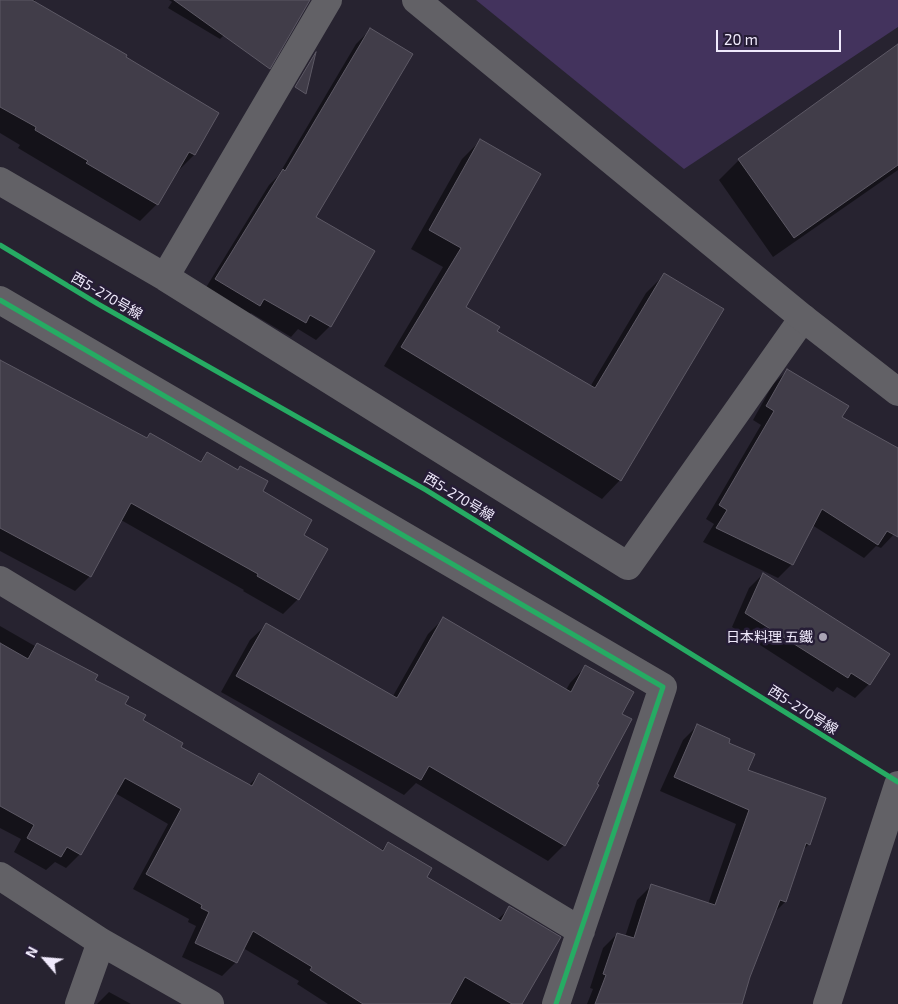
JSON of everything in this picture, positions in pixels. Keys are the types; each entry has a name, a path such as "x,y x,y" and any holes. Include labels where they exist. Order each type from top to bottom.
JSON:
{"street":[{"path":"166,276 328,0"},
{"path":"416,0 803,318 898,392"},
{"path":"0,181 166,276 628,566 803,318"},
{"path":"0,300 663,687 556,1004"},
{"path":"0,580 581,931"},
{"path":"827,1004 898,785"},
{"path":"0,876 101,942 210,1004"},
{"path":"80,1004 101,942"}],"shaded area":[{"path":"476,0 898,0 898,27 684,169"}],"building":[{"path":"0,0 32,0 127,55 126,57 219,113 195,155 189,152 158,205 86,163 88,161 35,130 36,127 0,107"},
{"path":"174,0 310,0 270,69"},
{"path":"370,28 413,54 316,217 375,251 331,327 310,315 306,323 264,299 260,306 215,279 283,169 285,171"},
{"path":"898,44 898,165 794,238 738,159"},
{"path":"316,52 306,94 295,87"},
{"path":"480,139 541,174 466,307 500,327 497,331 595,388 664,273 724,309 621,481 401,347 461,248 429,230"},
{"path":"0,360 147,438 150,433 201,462 207,452 238,470 240,466 268,481 263,491 312,520 304,535 328,549 299,600 257,576 258,574 131,503 91,577 0,528"},
{"path":"787,369 849,406 842,417 898,448 898,537 887,531 878,545 822,509 793,565 716,528 727,510 719,505 774,411 766,406"},
{"name":"日本料理 五鐵","path":"763,573 890,654 870,685 851,673 848,678 745,613"},
{"path":"443,617 571,692 585,665 634,692 622,714 632,719 597,784 599,785 565,846 429,766 421,780 236,676 266,623 397,698"},
{"path":"0,643 28,659 37,643 98,675 95,680 129,697 125,704 146,715 143,720 183,743 181,747 252,786 259,773 383,851 388,842 432,868 427,877 501,921 509,906 561,937 522,1004 512,1004 465,977 450,1004 363,1004 310,970 312,967 253,931 237,963 195,943 209,912 201,908 202,905 146,874 181,809 125,778 81,855 67,847 61,857 27,838 34,825 0,806"},
{"path":"697,724 730,739 729,743 755,754 748,770 826,798 810,845 806,843 786,902 780,900 750,977 742,1004 595,1004 606,975 603,974 617,933 634,938 651,884 715,905 749,810 674,777"}],"cycle path":[{"name":"西5-270号線","path":"0,245 98,304 426,490 898,782"},
{"path":"0,300 663,687 556,1004"}],"place":[{"name":"日本料理 五鐵","path":"823,637"}]}
